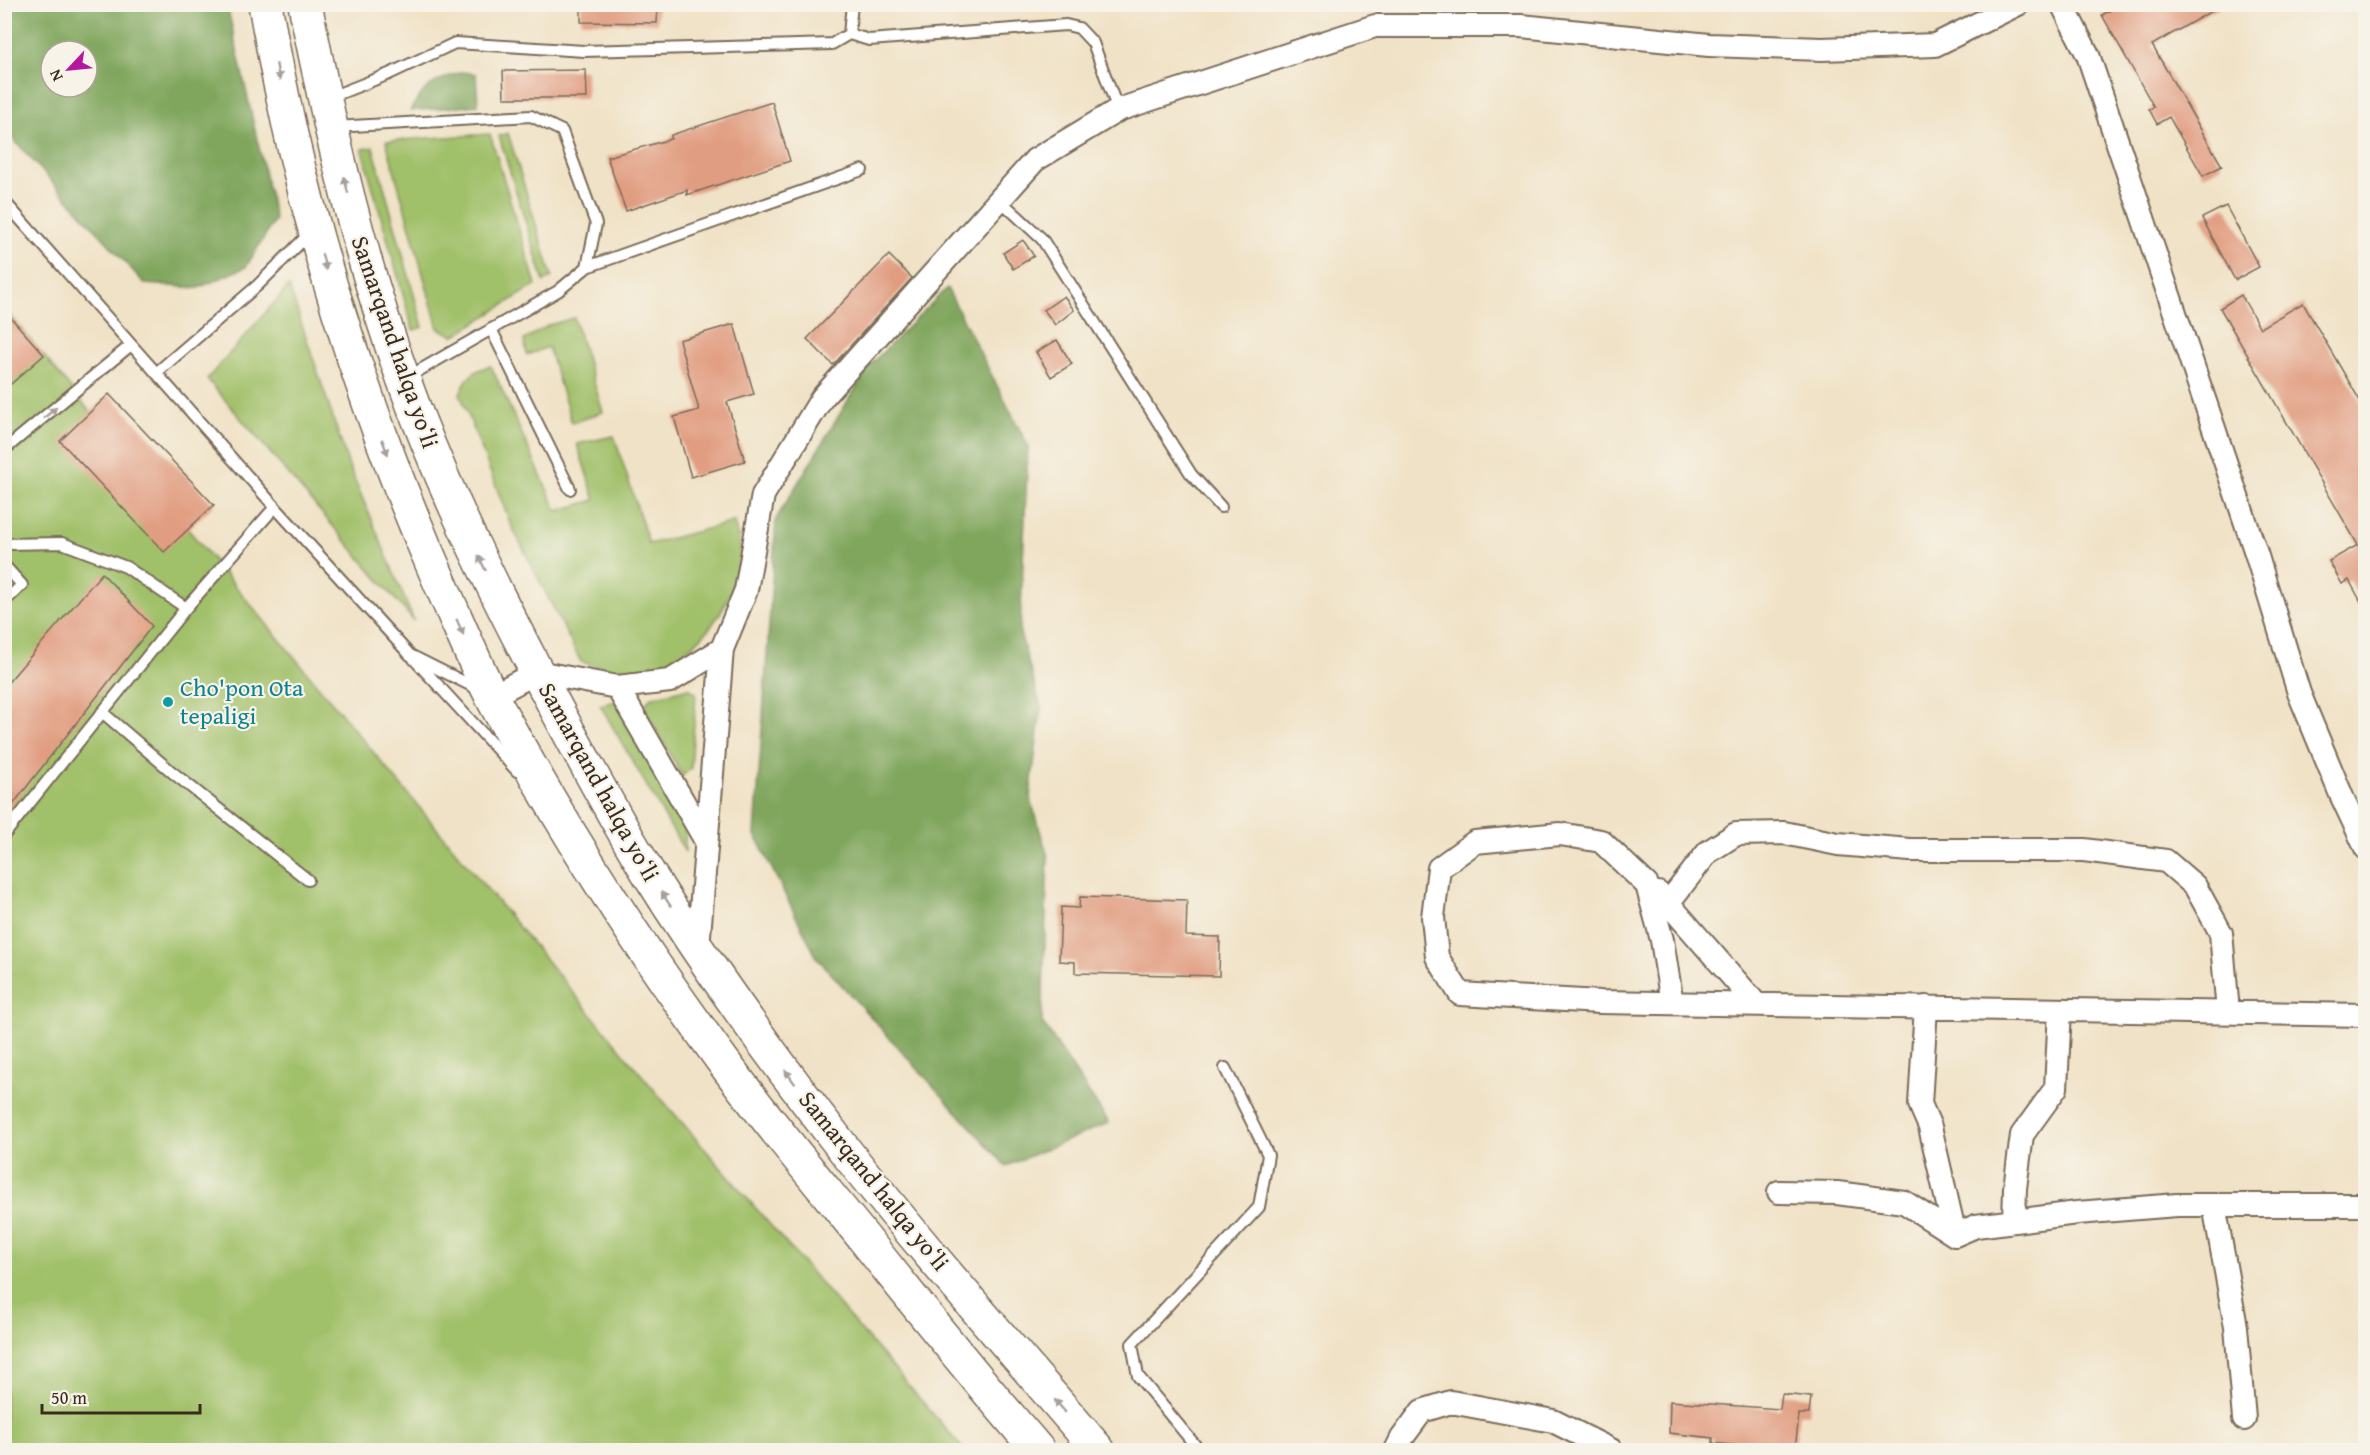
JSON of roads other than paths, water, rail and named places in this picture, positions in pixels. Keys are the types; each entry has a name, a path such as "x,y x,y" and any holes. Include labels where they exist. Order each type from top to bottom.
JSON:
{"highway":[{"name":"Samarqand halqa yoʻli","path":"305,4 328,113 360,242 403,379 434,459 472,543 537,672 613,813 698,948 844,1149 1098,1450"},
{"path":"315,4 328,113"},
{"name":"Samarqand halqa yoʻli","path":"265,8 291,130 342,324 377,428 418,532 492,696 559,816 633,933 725,1064 984,1388 1038,1450"}],"street":[{"path":"698,948 722,649 746,590 763,495 822,398 1035,160 1118,110 1375,26 1521,26 1709,45 1822,49 1935,45 2018,4"},
{"path":"2062,4 2092,66 2256,553 2299,693 2342,798 2366,848"},
{"path":"492,696 537,672 617,687 670,681 722,649"},
{"path":"617,687 706,841"},
{"path":"1668,903 1708,852 1736,834 1784,833 1838,844 1910,850 2084,850 2166,861 2195,886 2221,933 2228,1012"},
{"path":"1756,1004 1668,903 1601,841 1560,834 1475,842 1439,868 1432,917 1437,957 1461,994 1600,1002 2366,1014"},
{"path":"1647,885 1662,940 1672,1003"},
{"path":"1926,1007 1920,1104 1930,1127 1955,1234"},
{"path":"2014,1221 2014,1188 2022,1135 2056,1088 2060,1010"},
{"path":"1779,1192 1837,1193 1904,1202 1955,1234"},
{"path":"1955,1234 1976,1226 2014,1221 2176,1205 2366,1206"},
{"path":"2214,1205 2236,1327 2244,1419"},
{"path":"1396,1450 1401,1438 1422,1411 1451,1402 1553,1420 1611,1450"}],"lane":[{"path":"849,34 852,4"},
{"path":"328,113 389,74 455,43 584,51 832,44 849,34 869,40 1066,25 1079,28 1093,43 1118,110"},
{"path":"328,113 531,116 562,131 596,224 586,267"},
{"path":"403,379 558,291 586,267 862,170"},
{"path":"1000,200 1042,239 1191,474 1221,507"},
{"path":"4,201 275,507 559,816"},
{"path":"156,374 258,285 315,227"},
{"path":"491,329 570,489"},
{"path":"4,450 131,345"},
{"path":"4,835 186,608 275,507"},
{"path":"4,544 62,543 126,567 186,608"},
{"path":"4,565 22,585 4,602"},
{"path":"410,655 492,696"},
{"path":"102,712 172,772 308,880"},
{"path":"1199,1450 1171,1419 1138,1376 1132,1344 1259,1207 1268,1155 1225,1068"}],"place":[{"name":"Cho'pon Ota tepaligi","path":"168,702"}]}
